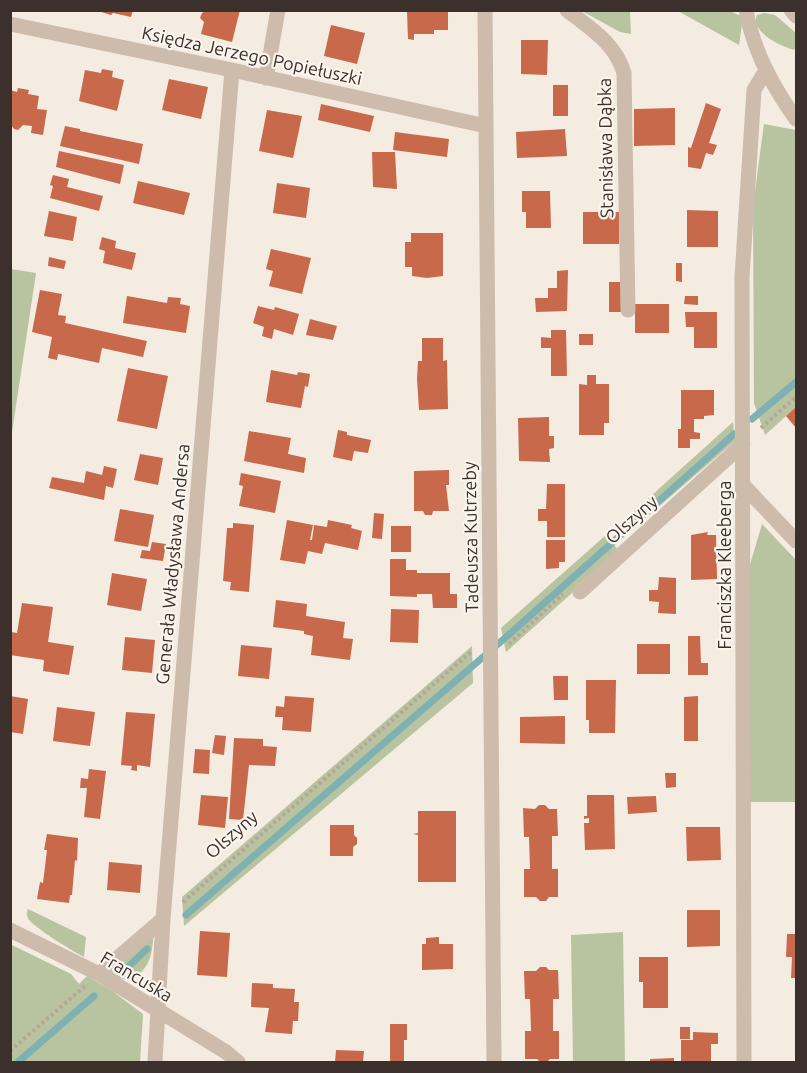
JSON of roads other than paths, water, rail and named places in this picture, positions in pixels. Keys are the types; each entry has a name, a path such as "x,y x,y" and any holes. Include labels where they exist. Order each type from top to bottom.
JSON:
{"street":[{"path":"266,78 278,10"},
{"name":"Tadeusza Kutrzeby","path":"485,10 494,1062"},
{"name":"Stanisława Dąbka","path":"567,10 604,38 613,48 624,73 628,310"},
{"path":"746,10 748,25 766,70 796,119"},
{"path":"791,10 796,15"},
{"name":"Księdza Jerzego Popiełuszki","path":"10,24 232,69 486,126"},
{"name":"Generała Władysława Andersa","path":"154,1062 159,1012 163,919 232,69"},
{"name":"Franciszka Kleeberga","path":"744,1062 742,253 754,90 766,70"},
{"name":"Olszyny","path":"580,592 743,444"},
{"path":"743,485 796,541"},
{"path":"99,974 163,919"},
{"name":"Francuska","path":"10,930 99,974 226,1052 238,1062"}],"waterway":[{"path":"752,419 796,382"},
{"path":"186,915 513,631 734,434"},
{"path":"129,966 147,949"},
{"path":"18,1062 94,996"}]}
